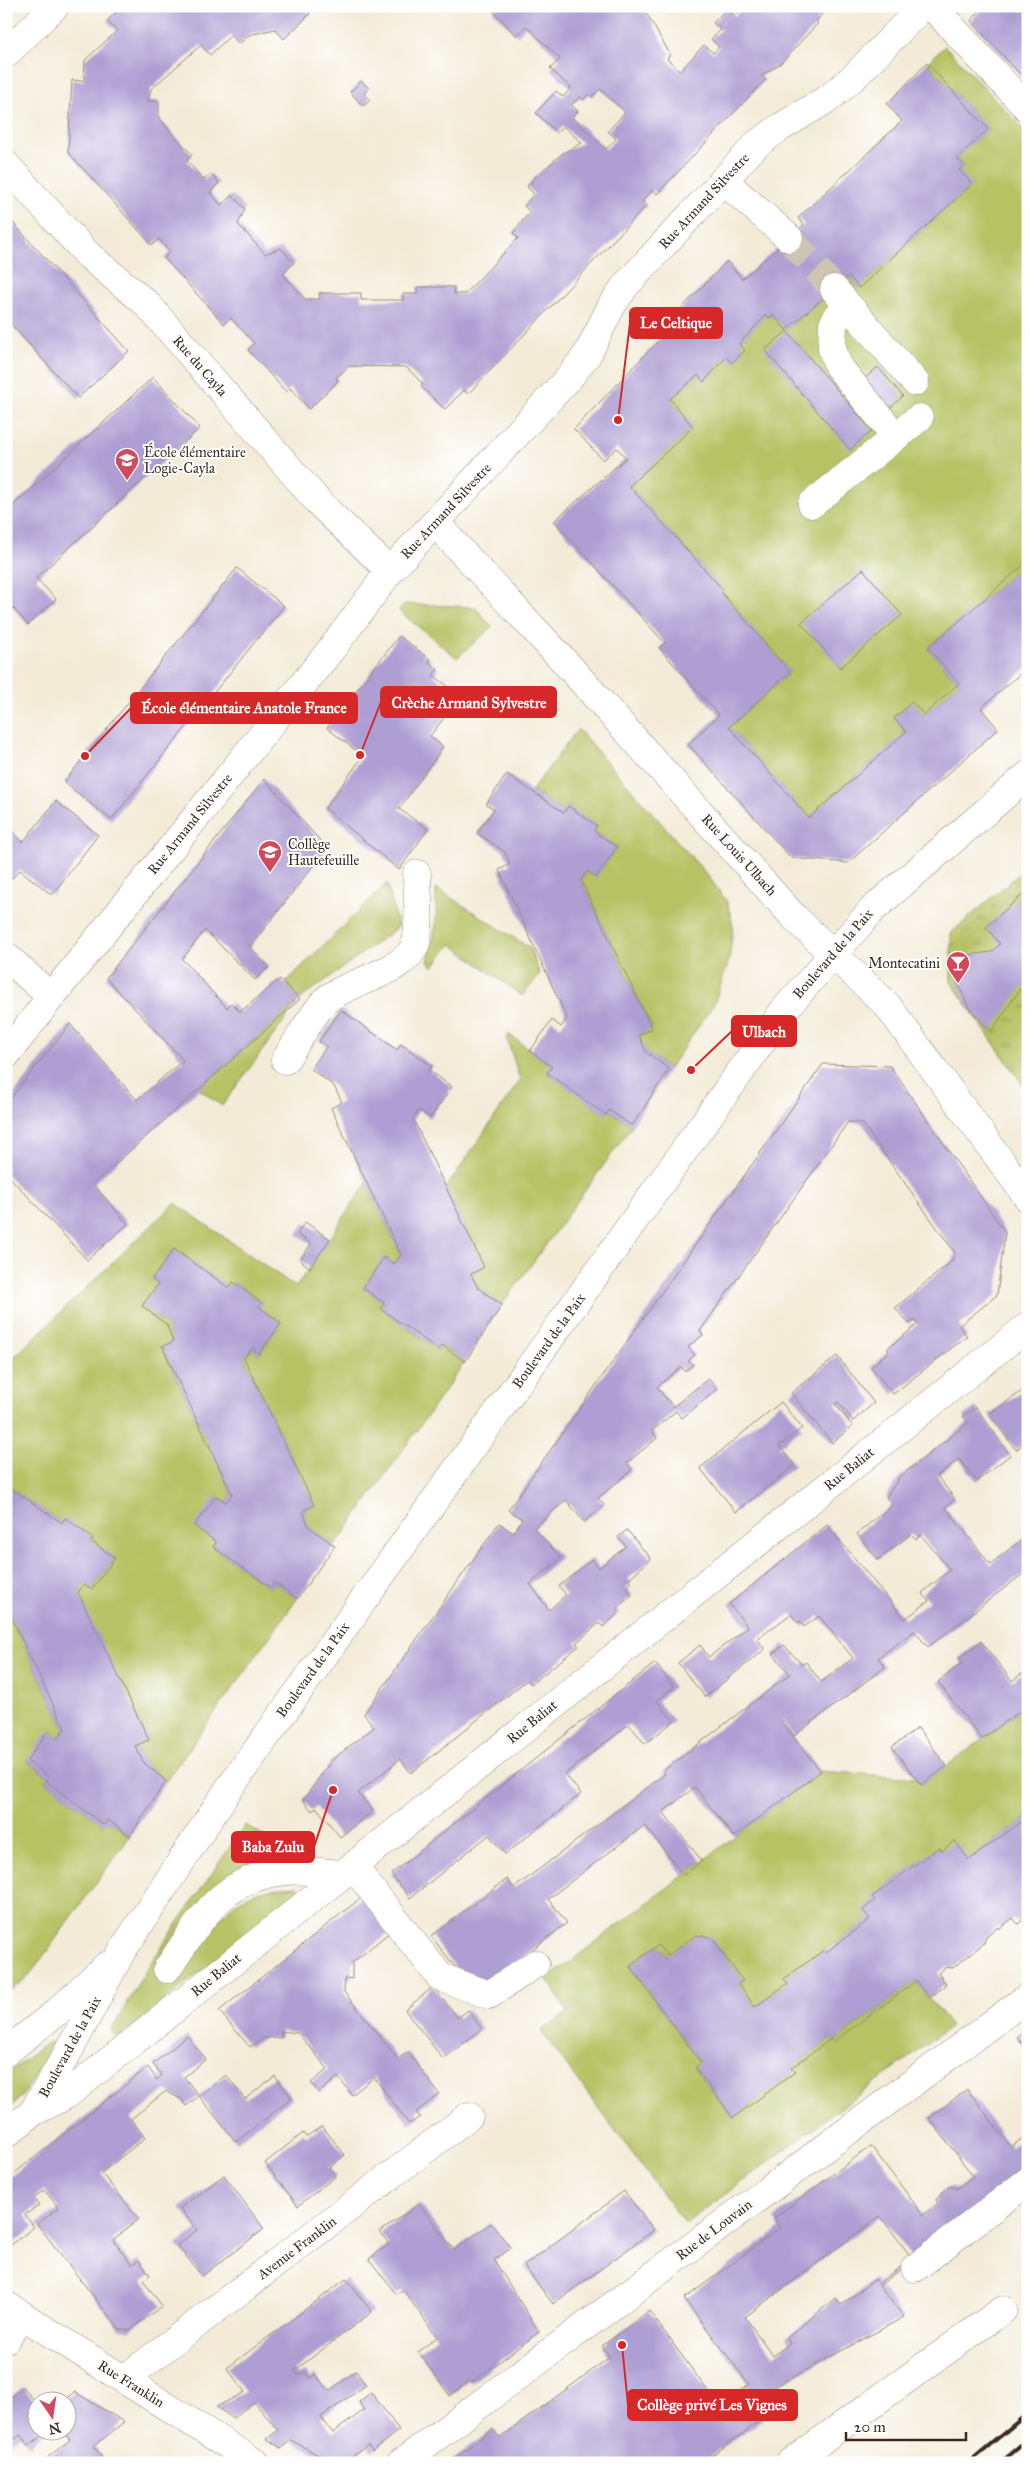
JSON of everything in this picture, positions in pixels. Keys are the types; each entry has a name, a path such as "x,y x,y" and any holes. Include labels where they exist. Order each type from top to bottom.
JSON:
{"street":[{"path":"6,54 55,6"},
{"name":"Rue Armand Silvestre","path":"6,1055 50,997 334,647 390,571 436,524 567,380 587,355 612,305 626,285 757,144 781,126 829,98 848,82 923,6"},
{"path":"932,6 1028,108"},
{"name":"Rue du Cayla","path":"6,165 88,255 146,304 320,504 390,571"},
{"path":"723,180 789,238"},
{"path":"896,437 838,366 832,349 833,324 840,296 915,382"},
{"path":"812,504 919,418"},
{"name":"Rue Louis Ulbach","path":"436,524 564,661 794,917 834,952 887,1004 1028,1198"},
{"name":"Boulevard de la Paix","path":"6,2134 33,2112 71,2048 122,1951 226,1793 785,1009 873,909 1028,775"},
{"path":"285,1060 325,1001 349,985 397,965 408,957 416,943 417,874"},
{"path":"6,956 50,997"},
{"name":"Rue Baliat","path":"33,2112 68,2094 1028,1326"},
{"path":"167,1969 214,1903 232,1887 259,1876 286,1871 348,1870 440,1977 489,1995 535,1964"},
{"name":"Boulevard de la Paix","path":"6,2052 58,2011 122,1951"},
{"name":"Rue de Louvain","path":"401,2463 1028,1997"},
{"name":"Avenue Franklin","path":"124,2379 469,2116"},
{"path":"915,2268 1028,2181"},
{"path":"6,2339 13,2310"},
{"name":"Rue Franklin","path":"13,2310 256,2463"},
{"path":"790,2463 1003,2310"}],"green space":[{"path":"945,46 1028,134 1028,561 928,648 959,683 924,715 912,702 894,718 906,732 809,818 729,727 790,672 722,593 724,591 629,486 693,427 670,399 698,375 704,381 766,315 770,318 773,315 786,330 849,276 859,288 972,185 959,170 964,166 957,158 988,129 927,63"},
{"path":"405,604 475,607 492,627 457,658 399,611"},
{"path":"578,729 709,877 727,902 733,926 729,961 714,1004 669,1069 646,1052 639,1035 652,1028 581,880 587,871 596,877 617,847 594,831 597,826 568,806 564,813 532,790"},
{"path":"1028,866 1028,1092 951,982 951,933"},
{"path":"387,883 398,927 300,999 285,983"},
{"path":"436,888 530,948 540,974 522,996 451,944 433,967 428,962 436,925"},
{"path":"300,999 222,1106 199,1089"},
{"path":"509,1034 552,1067 547,1073 606,1114 609,1110 632,1126 502,1305 478,1288 471,1274 484,1267 446,1188 520,1080 507,1038"},
{"path":"367,1183 401,1255 394,1264 384,1258 363,1288 384,1303 381,1309 438,1350 442,1345 465,1362 335,1546 309,1527 303,1511 314,1505 244,1358 252,1348 259,1354 281,1323 259,1307 262,1302 233,1282 229,1288 174,1249 152,1279 158,1284 142,1307 167,1325 173,1342 162,1347 232,1494 226,1502 216,1496 216,1542 213,1547 270,1588 274,1582 297,1599 166,1781 144,1763 135,1746 78,1592 84,1584 92,1589 115,1558 91,1541 93,1538 65,1519 62,1523 6,1485 6,1365 175,1203 296,1287"},
{"path":"6,1607 65,1729 58,1738 27,1761 49,1777 46,1781 103,1824 108,1820 130,1836 29,1976 6,1994"},
{"path":"1028,1705 1028,1817 969,1860 942,1851 939,1847 872,1897 875,1900 863,1910 870,1919 785,1979 788,1983 755,2007 738,1984 743,1980 711,1937 667,1956 658,1945 630,1966 701,2063 695,2068 733,2118 794,2072 791,2068 831,2039 834,2042 916,1981 951,2026 685,2224 541,2031 568,2013 547,1979 821,1771 916,1778 921,1785"},
{"path":"245,1825 294,1852 295,1858 268,1862 246,1869 227,1879 198,1906 156,1964 179,1979 219,1919 240,1900 252,1894 275,1888 298,1886 299,1892 118,2038 111,2031 150,1964"},
{"path":"48,2042 55,2043 56,2048 20,2098 6,2111 6,2075"}],"building":[{"path":"122,6 311,6 307,10 310,14 284,39 275,29 249,35 239,44 231,35 210,55 201,45 151,89 148,101 159,101 159,118 192,155 187,161 204,180 211,174 219,183 210,192 221,205 232,195 245,209 238,224 265,254 281,248 294,263 283,274 305,299 320,299 319,293 361,293 361,300 403,300 403,294 417,294 417,287 454,287 454,294 465,294 518,238 513,233 530,212 524,206 534,194 527,187 534,178 563,153 582,143 563,126 557,133 536,113 556,91 563,97 571,88 550,69 560,59 526,26 517,36 493,11 498,6 640,6 670,54 667,59 680,71 704,45 713,53 719,47 711,39 721,30 713,23 727,8 735,16 743,6 835,6 831,10 828,7 816,21 818,23 780,64 761,76 765,80 657,194 653,190 642,201 647,205 468,394 464,390 445,409 421,387 423,384 406,367 349,366 336,378 338,381 309,409 290,388 286,392 248,350 254,343 231,318 224,324 164,258 170,252 159,239 152,245 68,152 72,80 84,81 85,60 117,31 107,21","holes":["600,89 625,112 608,131 616,139 606,149 572,117 578,111 571,105 580,97 583,100 589,94 592,97"]},
{"path":"984,6 1028,6 1028,83 971,21"},
{"path":"927,63 988,129 957,158 964,166 959,170 972,184 859,288 849,276 786,330 773,315 770,318 766,315 739,344 745,350 732,363 726,357 704,382 698,375 670,399 693,427 629,486 724,591 722,593 790,672 729,727 809,818 906,732 894,718 912,702 924,715 959,683 928,648 1028,561 1028,667 981,708 998,729 848,863 791,858 688,744 719,715 659,648 665,643 554,521 626,458 617,448 603,460 574,429 664,335 660,331 727,261 742,279 804,225 798,218 902,121 887,104"},
{"path":"361,81 369,88 364,93 370,100 363,106 350,92"},
{"path":"6,215 129,351 78,398 6,319"},
{"path":"787,331 872,431 850,450 765,350"},
{"path":"878,367 903,396 890,408 865,378"},
{"path":"153,377 200,428 36,578 56,599 28,625 8,602 6,604 6,512"},
{"path":"237,568 284,606 111,820 64,782"},
{"path":"863,569 902,615 840,668 801,623"},
{"path":"399,636 431,660 429,662 438,669 433,675 461,696 430,736 443,747 399,809 428,829 399,870 325,808 363,756 327,728"},
{"path":"507,774 564,813 568,806 597,826 594,831 617,847 596,878 587,871 581,880 652,1029 639,1035 646,1052 669,1069 632,1126 609,1110 606,1115 547,1073 552,1067 530,1051 552,1020 561,1027 567,1018 499,870 510,864 504,851 477,833 494,809 486,804"},
{"path":"264,779 327,848 250,947 269,967 255,980 205,930 182,959 227,1008 231,1003 240,1012 280,979 300,999 93,1184 128,1224 87,1260 6,1173 6,1104 70,1024 137,1100 183,1060 106,978"},
{"path":"56,801 98,835 52,895 20,870 6,884 6,826 23,842"},
{"path":"1028,890 1028,992 1023,987 1020,989 991,1032 969,1008 958,984 957,956 992,952 1000,944 986,927"},
{"path":"341,1010 397,1050 401,1044 432,1066 429,1070 452,1087 430,1118 419,1110 413,1119 484,1267 471,1274 478,1288 502,1305 465,1362 442,1345 439,1350 381,1309 384,1303 363,1288 384,1257 394,1264 401,1255 331,1108 342,1102 334,1086 311,1069 327,1046 319,1041"},
{"path":"823,1064 890,1066 1005,1232 997,1295 959,1326 967,1336 893,1394 871,1367 889,1351 887,1349 918,1324 914,1320 909,1324 895,1308 952,1261 955,1253 862,1123 848,1122 700,1331 703,1335 688,1347 695,1355 688,1361 693,1365 685,1371 681,1367 657,1387 673,1407 709,1378 718,1389 682,1418 676,1411 652,1431 657,1438 627,1463 632,1470 598,1498 604,1505 584,1522 566,1500 534,1528 561,1558 530,1584 549,1610 566,1595 559,1586 592,1559 599,1568 626,1546 618,1537 627,1530 651,1559 628,1579 631,1583 626,1588 632,1595 616,1609 619,1613 603,1627 599,1623 576,1643 579,1646 531,1684 527,1680 411,1773 400,1759 358,1793 373,1811 340,1837 316,1807 312,1811 303,1800 332,1760 374,1727 364,1714 499,1523 513,1533 522,1519 508,1510"},
{"path":"305,1222 330,1239 310,1268 300,1260 311,1244 297,1234"},
{"path":"174,1249 229,1288 233,1282 262,1303 259,1307 281,1323 259,1354 252,1348 244,1358 314,1505 303,1511 309,1527 335,1546 297,1599 274,1582 271,1588 213,1547 216,1542 194,1526 216,1496 226,1502 232,1494 162,1346 173,1342 167,1325 142,1306 158,1284 152,1279"},
{"path":"837,1356 874,1403 853,1421 838,1402 835,1404 853,1426 832,1443 791,1393"},
{"path":"1028,1387 1028,1443 1027,1441 1016,1450 989,1414"},
{"path":"781,1402 802,1428 779,1446 795,1465 736,1512 700,1468"},
{"path":"976,1407 1010,1455 977,1481 959,1459 937,1476 955,1499 945,1507 990,1564 1028,1535 1028,1570 928,1647 914,1631 878,1658 885,1667 794,1736 783,1720 781,1722 821,1771 734,1837 695,1787 663,1812 702,1861 683,1875 645,1825 548,1899 567,1923 486,1985 456,1968 431,1936 507,1879 514,1888 665,1774 663,1771 790,1674 773,1654 784,1645 802,1665 806,1662 821,1682 853,1658 819,1616 804,1627 791,1614 757,1639 765,1649 705,1697 678,1663 700,1645 709,1657 748,1627 729,1604 827,1525 905,1619 929,1601 922,1593 950,1570 921,1535 916,1539 911,1534 878,1560 857,1534 892,1505 886,1497 897,1479 968,1423 963,1416"},
{"path":"6,1485 62,1523 65,1518 93,1538 91,1541 115,1558 92,1589 84,1584 78,1592 149,1740 135,1746 144,1763 166,1781 130,1836 108,1820 104,1825 46,1781 49,1777 27,1761 48,1731 58,1738 65,1729 6,1607"},
{"path":"981,1641 1012,1681 1028,1669 1028,1705 982,1739 938,1682 962,1663 959,1658"},
{"path":"655,1663 674,1687 657,1701 674,1721 645,1744 629,1724 565,1774 581,1794 505,1854 489,1835 410,1898 391,1874"},
{"path":"918,1728 947,1766 921,1785 892,1747"},
{"path":"1028,1817 1028,1916 1018,1924 1013,1918 1000,1928 996,1928 986,1936 984,1943 953,1968 946,1967 938,1973 946,1984 929,1998 916,1981 833,2042 831,2039 791,2068 795,2072 733,2118 695,2067 701,2063 630,1966 658,1945 667,1956 696,1935 711,1937 743,1981 738,1984 755,2007 788,1983 784,1979 824,1950 825,1953 870,1919 863,1910 875,1900 872,1897 939,1847 942,1851 955,1841 969,1860"},
{"path":"362,1897 390,1932 352,1963 352,1979 345,1978 344,1992 398,2059 408,2052 439,2094 416,2112 420,2117 409,2124 374,2077 352,2095 338,2077 319,2093 311,2083 328,2069 298,2033 281,2031 281,2038 264,2038 250,2047 219,2011"},
{"path":"433,1987 458,2018 468,2010 482,2029 443,2059 405,2010"},
{"path":"1028,2029 1028,2051 1017,2037"},
{"path":"187,2036 206,2059 184,2077 199,2096 186,2106 181,2099 166,2091 131,2119 145,2138 101,2173 139,2219 113,2240 132,2265 139,2260 150,2275 143,2280 162,2306 130,2330 119,2329 37,2224 59,2208 44,2190 34,2198 39,2205 25,2215 34,2227 6,2249 6,2180 148,2067 157,2080 162,2075 153,2064"},
{"path":"226,2075 245,2099 275,2076 292,2098 236,2142 199,2096"},
{"path":"967,2089 1011,2147 1028,2134 1028,2173 879,2286 904,2317 758,2396 771,2413 702,2463 448,2463 493,2429 500,2438 610,2357 602,2346 649,2311 719,2406 749,2384 684,2299 780,2228 774,2218 871,2146 923,2215 938,2203 936,2200 939,2195 948,2187 956,2189 973,2176 929,2118","holes":["880,2216 912,2258 878,2284 875,2279 841,2305 836,2298 834,2299 787,2338 790,2343 773,2356 745,2317"]},
{"path":"322,2126 345,2155 329,2168 336,2176 298,2206 265,2163 303,2133 306,2137"},
{"path":"224,2175 264,2229 202,2276 177,2245 197,2230 180,2208"},
{"path":"624,2191 654,2230 553,2304 524,2266"},
{"path":"419,2204 454,2250 491,2223 511,2248 494,2260 539,2332 471,2383 469,2380 450,2396 418,2352 437,2337 403,2290 396,2294 369,2259 389,2244 380,2232"},
{"path":"346,2279 372,2312 294,2371 298,2375 304,2372 310,2378 315,2374 329,2391 356,2371 366,2385 321,2417 333,2433 364,2410 359,2402 371,2392 399,2430 372,2451 368,2445 346,2461 327,2460 291,2440 281,2448 267,2439 278,2430 254,2402 233,2418 216,2407 245,2392 227,2368"},
{"path":"23,2387 28,2393 28,2442 34,2442 29,2446 20,2435 6,2446 6,2401"},
{"path":"78,2394 124,2422 94,2446 106,2463 51,2463 47,2458 67,2442 78,2442"},
{"path":"6,2450 16,2463 6,2463"}],"tunnel":[{"path":"789,238 834,289"}],"railway":[{"path":"968,2463 1028,2413"},
{"path":"1000,2463 1028,2440"}],"place":[{"name":"Le Celtique","path":"618,420"},
{"name":"École élémentaire Logie-Cayla","path":"127,481"},
{"name":"Crèche Armand Sylvestre","path":"360,755"},
{"name":"École élémentaire Anatole France","path":"85,756"},
{"name":"Collège Hautefeuille","path":"270,873"},
{"name":"Montecatini","path":"958,984"},
{"name":"Ulbach","path":"691,1070"},
{"name":"Baba Zulu","path":"333,1790"},
{"name":"Collège privé Les Vignes","path":"622,2345"}]}
